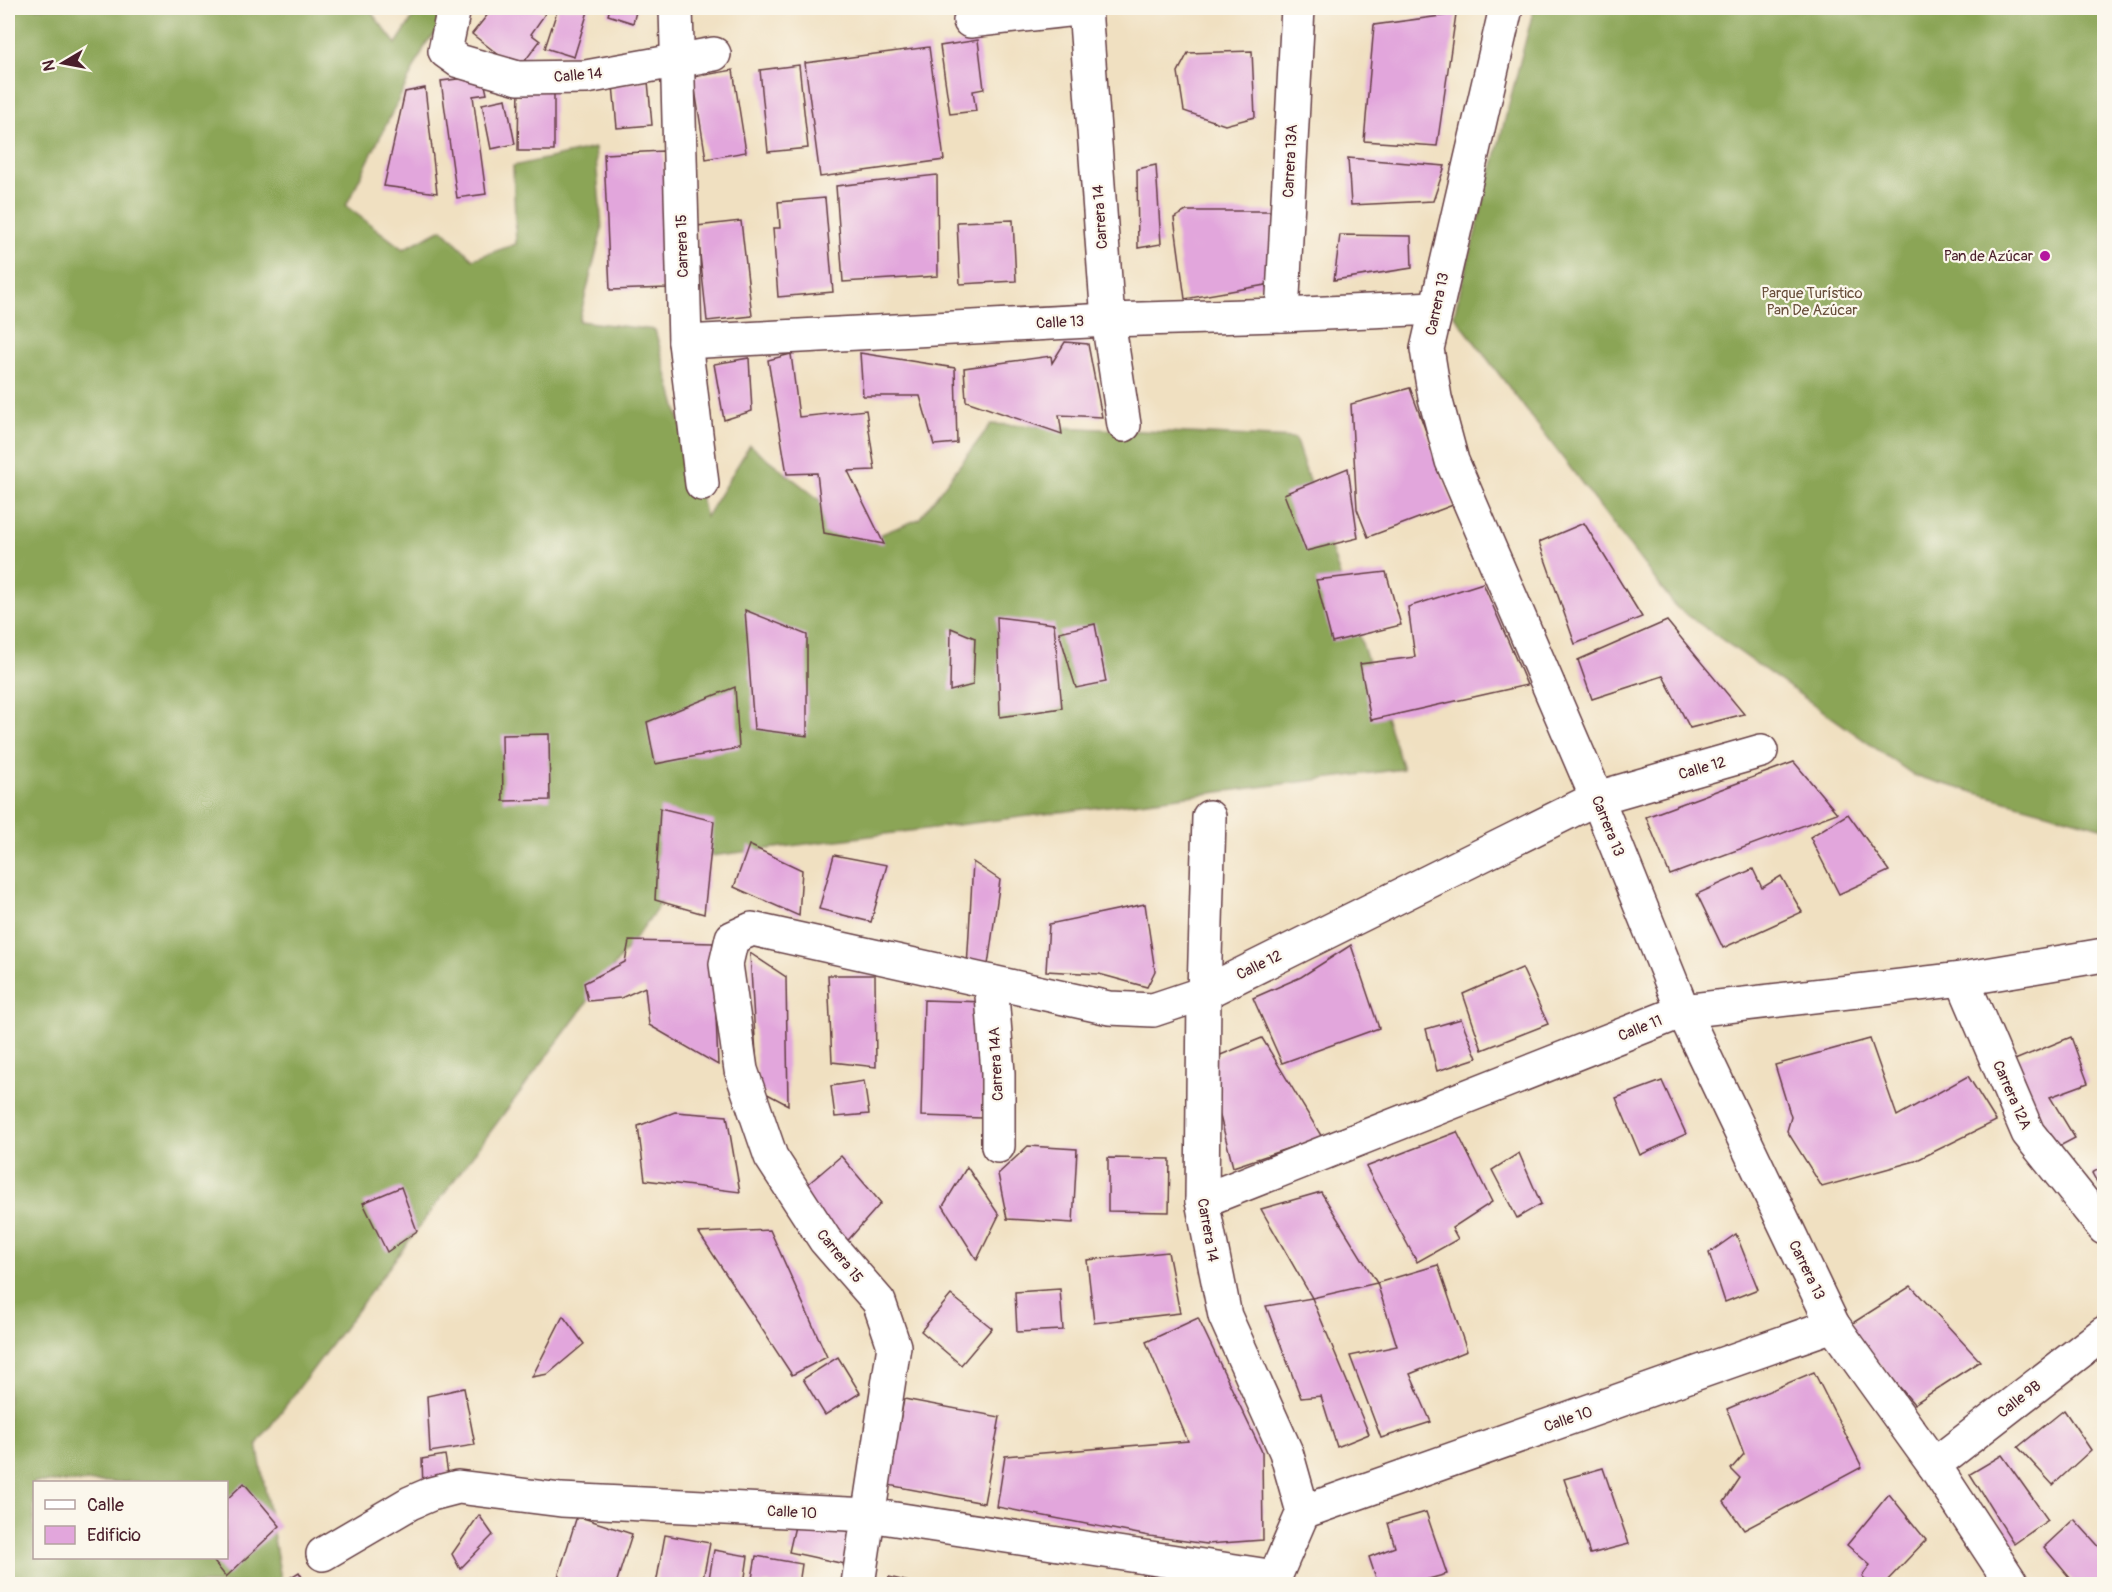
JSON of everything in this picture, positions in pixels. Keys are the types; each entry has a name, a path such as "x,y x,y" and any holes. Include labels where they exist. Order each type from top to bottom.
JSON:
{"street":[{"name":"Calle 14","path":"454,8 445,51 459,61 518,78 586,77 714,54"},
{"name":"Carrera 15","path":"676,8 685,342 702,484"},
{"path":"970,21 1085,8"},
{"name":"Carrera 14","path":"1085,8 1108,320 1124,425"},
{"name":"Carrera 13A","path":"1282,315 1298,8"},
{"name":"Carrera 13","path":"1506,8 1427,349 1435,398 1452,461 1597,798 1683,1011 1833,1325 1934,1465 2012,1584"},
{"name":"Calle 13","path":"685,342 1108,320 1435,308"},
{"name":"Calle 12","path":"732,938 752,929 1109,1008 1153,1010 1204,993 1597,798 1761,751"},
{"name":"Carrera 14","path":"1209,817 1202,1201 1225,1316 1286,1452 1303,1512"},
{"name":"Carrera 15","path":"732,938 726,964 741,1070 771,1157 825,1240 879,1302 894,1346 858,1584"},
{"name":"Calle 11","path":"1202,1201 1683,1011 1962,979 2104,955"},
{"name":"Carrera 12A","path":"1962,979 2028,1133 2104,1228"},
{"name":"Carrera 14A","path":"991,982 998,1073 998,1146"},
{"name":"Calle 10","path":"1303,1512 1833,1325"},
{"name":"Calle 9B","path":"1934,1465 2104,1333"},
{"name":"Calle 10","path":"323,1554 410,1503 431,1494 458,1487 561,1500 869,1515 1274,1581"},
{"path":"1274,1581 1303,1512"}],"green space":[{"path":"8,8 368,8 396,44 419,8 462,8 427,42 346,206 403,249 442,229 473,259 516,244 513,166 595,148 602,229 579,321 655,330 706,517 750,445 869,539 919,519 991,424 1295,438 1403,769 695,858 257,1444 282,1584 8,1584"},
{"name":"Parque Turístico Pan De Azúcar","path":"1534,8 2104,8 2104,828 1915,776 1676,607 1454,315"}],"building":[{"path":"493,8 536,8 545,14 531,34 540,41 518,70 472,34"},
{"path":"558,8 589,8 574,57 545,48"},
{"path":"610,8 637,8 633,23 608,15"},
{"path":"1456,14 1437,146 1364,141 1374,25"},
{"path":"978,40 984,89 973,91 976,111 950,114 940,46"},
{"path":"929,47 944,160 820,177 805,63"},
{"path":"1252,51 1255,117 1225,125 1184,111 1178,72 1188,53"},
{"path":"799,65 808,148 768,152 760,70"},
{"path":"733,70 746,152 706,159 693,77"},
{"path":"483,76 487,94 473,96 486,194 457,198 441,81"},
{"path":"648,81 652,125 617,128 613,85"},
{"path":"519,83 554,83 554,151 518,151"},
{"path":"425,88 437,193 384,186 405,92"},
{"path":"506,99 515,144 491,149 482,104"},
{"path":"663,151 668,288 610,290 604,154"},
{"path":"1348,158 1445,166 1433,201 1351,205"},
{"path":"1156,165 1161,244 1138,248 1137,169"},
{"path":"937,175 938,276 843,282 836,186"},
{"path":"825,198 833,292 778,297 773,228 780,228 778,202"},
{"path":"1186,211 1276,211 1271,284 1185,299 1174,218"},
{"path":"1013,220 1016,281 960,284 957,222"},
{"path":"741,221 752,316 707,321 697,226"},
{"path":"1340,235 1411,236 1412,268 1334,280"},
{"path":"1065,342 1088,344 1102,417 1059,415 1062,434 966,401 964,368 1051,356 1052,363"},
{"path":"860,353 955,368 957,443 934,445 920,396 863,396"},
{"path":"791,354 799,417 866,410 875,470 848,471 884,544 824,533 817,473 787,474 768,360"},
{"path":"749,358 752,411 724,420 714,364"},
{"path":"1410,388 1453,505 1368,537 1357,509 1351,404"},
{"path":"1348,468 1358,538 1306,551 1284,494"},
{"path":"1584,523 1642,617 1575,644 1539,542"},
{"path":"1386,572 1401,625 1332,642 1316,580"},
{"path":"1483,583 1527,685 1371,720 1360,664 1415,657 1408,607"},
{"path":"745,610 807,635 807,736 754,729"},
{"path":"997,617 1054,624 1062,708 1000,717"},
{"path":"1667,621 1744,714 1690,728 1663,676 1592,699 1578,660"},
{"path":"1095,624 1106,682 1076,688 1059,632"},
{"path":"951,628 975,638 973,685 950,691"},
{"path":"735,687 739,748 655,764 647,722"},
{"path":"549,734 550,800 503,801 502,735"},
{"path":"1794,762 1837,813 1670,875 1646,817"},
{"path":"660,808 714,821 704,914 655,900"},
{"path":"1848,814 1889,871 1839,894 1810,837"},
{"path":"749,845 802,870 799,916 734,887"},
{"path":"834,855 887,865 871,922 819,909"},
{"path":"973,862 1000,880 987,972 967,968"},
{"path":"1753,869 1762,888 1781,876 1802,912 1723,948 1697,894"},
{"path":"1145,904 1155,971 1147,987 1099,974 1046,971 1049,924"},
{"path":"629,941 713,943 718,1065 649,1025 645,987 621,998 588,1001 584,983 625,962"},
{"path":"1351,945 1379,1028 1282,1063 1253,998 1301,977"},
{"path":"750,953 786,977 788,1105 758,1089"},
{"path":"1522,968 1548,1024 1482,1050 1463,994"},
{"path":"828,975 875,975 876,1067 832,1062"},
{"path":"924,1000 985,1002 982,1118 921,1116"},
{"path":"1461,1019 1477,1058 1437,1071 1426,1029"},
{"path":"2071,1037 2088,1083 2050,1097 2075,1138 2054,1149 2010,1062"},
{"path":"1262,1038 1322,1137 1233,1167 1206,1061"},
{"path":"1870,1039 1897,1116 1968,1076 1996,1121 1915,1161 1822,1187 1787,1131 1791,1117 1775,1065"},
{"path":"864,1081 869,1114 835,1117 831,1086"},
{"path":"1662,1081 1686,1134 1640,1155 1616,1098"},
{"path":"675,1112 727,1116 740,1192 645,1180 638,1126"},
{"path":"1457,1132 1492,1202 1452,1228 1458,1239 1417,1262 1366,1167"},
{"path":"1028,1146 1077,1149 1073,1223 1007,1219 998,1174"},
{"path":"1519,1153 1541,1204 1517,1218 1492,1170"},
{"path":"841,1156 881,1203 842,1247 801,1190"},
{"path":"1108,1158 1170,1159 1169,1212 1108,1211"},
{"path":"2104,1166 2104,1195 2092,1173"},
{"path":"967,1167 999,1215 977,1260 943,1206"},
{"path":"401,1187 417,1231 387,1252 363,1203"},
{"path":"1321,1192 1377,1283 1312,1298 1261,1209"},
{"path":"770,1230 827,1357 792,1375 699,1233"},
{"path":"1736,1234 1758,1289 1725,1302 1709,1253"},
{"path":"1168,1252 1180,1313 1094,1323 1087,1260"},
{"path":"1438,1265 1467,1351 1410,1374 1431,1422 1381,1438 1350,1356 1397,1346 1377,1283"},
{"path":"1911,1286 1980,1361 1914,1404 1848,1326"},
{"path":"1060,1289 1063,1330 1017,1332 1015,1292"},
{"path":"951,1295 992,1328 961,1365 921,1331"},
{"path":"1312,1298 1369,1434 1337,1447 1321,1396 1301,1398 1266,1306"},
{"path":"563,1316 584,1344 548,1374 532,1377"},
{"path":"1198,1318 1262,1452 1263,1540 1207,1544 1149,1536 997,1507 1005,1456 1188,1441 1146,1342"},
{"path":"838,1357 860,1393 825,1415 803,1379"},
{"path":"1814,1372 1862,1467 1744,1530 1724,1502 1740,1478 1731,1469 1744,1454 1727,1409"},
{"path":"464,1388 475,1445 430,1452 427,1396"},
{"path":"904,1399 1000,1417 984,1503 888,1485"},
{"path":"2064,1410 2091,1450 2053,1485 2018,1447"},
{"path":"445,1455 448,1474 423,1488 422,1459"},
{"path":"2002,1455 2048,1520 2014,1544 1970,1474"},
{"path":"1603,1468 1629,1544 1590,1554 1564,1479"},
{"path":"244,1483 280,1526 226,1577 212,1559 228,1559 228,1498"},
{"path":"1889,1494 1926,1540 1884,1584 1870,1584 1862,1576 1870,1565 1847,1545"},
{"path":"1426,1512 1447,1574 1411,1584 1378,1584 1369,1557 1395,1547 1388,1523"},
{"path":"798,1513 854,1517 845,1564 789,1552"},
{"path":"479,1515 493,1535 460,1569 452,1554"},
{"path":"577,1516 632,1534 616,1584 582,1584 558,1577"},
{"path":"2074,1519 2104,1552 2104,1584 2075,1584 2044,1547"},
{"path":"665,1535 710,1543 702,1584 656,1584"},
{"path":"714,1550 748,1556 744,1584 708,1584"},
{"path":"756,1556 802,1564 799,1584 751,1584"},
{"path":"299,1572 306,1584 280,1584"},
{"path":"889,1577 917,1584 887,1584"}],"place":[{"name":"Pan de Azúcar","path":"2045,256"}]}
